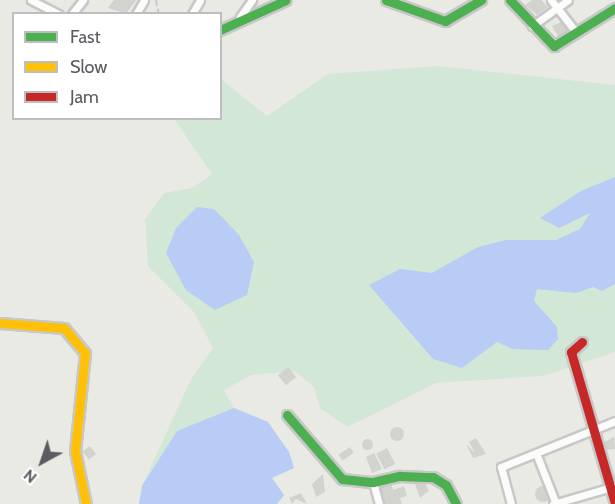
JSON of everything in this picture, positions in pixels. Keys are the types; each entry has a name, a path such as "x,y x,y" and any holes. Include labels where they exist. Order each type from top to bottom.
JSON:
{"street":[{"path":"31,0 55,12"},
{"path":"74,12 83,0"},
{"path":"240,17 252,0"},
{"path":"222,29 240,17 286,0"},
{"path":"386,0 445,21 481,0"},
{"path":"510,0 552,45 615,8"},
{"path":"551,0 576,32"},
{"path":"532,26 568,0"},
{"path":"0,323 64,328 85,353 75,451 86,504"},
{"path":"582,342 571,352 592,431 613,487 615,503"},
{"path":"287,414 340,477 373,482 400,476 433,477 446,485 456,504"},
{"path":"511,504 499,469 615,421"},
{"path":"536,453 555,504 613,487"},
{"path":"373,482 379,504"}],"green space":[{"path":"438,66 615,85 615,352 543,376 436,383 347,427 320,408 314,387 295,371 251,375 224,390 234,408 268,422 289,452 294,468 272,478 284,495 277,504 139,504 142,486 192,377 213,348 194,312 148,266 145,219 164,193 192,188 212,174 175,120 222,120 222,80 267,116 328,74"}],"water":[{"path":"615,177 615,284 602,291 593,287 576,293 537,289 534,301 557,327 558,339 548,350 513,349 497,342 462,368 433,359 369,285 400,269 432,273 478,247 506,240 556,240 580,229 590,213 559,228 540,218 581,191"},
{"path":"197,207 214,209 239,235 254,262 247,295 215,310 186,290 166,253 176,228"},
{"path":"234,408 268,422 289,452 294,468 272,478 284,495 277,504 139,504 142,486 177,431"}],"building":[{"path":"114,0 136,0 127,12 108,8"},
{"path":"532,0 541,0 548,7 537,15 525,5"},
{"path":"564,21 571,31 559,38 552,26"},
{"path":"288,367 296,377 286,385 278,375"},
{"path":"394,427 400,427 404,434 400,441 394,441 390,437 390,431"},
{"path":"614,437 615,449 603,450 601,444"},
{"path":"367,438 373,444 367,450 361,444"},
{"path":"476,438 486,454 473,458 466,444 475,453 469,442"},
{"path":"90,446 96,454 89,459 83,451"},
{"path":"350,447 354,453 342,461 338,455"},
{"path":"387,448 395,464 384,469 376,453"},
{"path":"374,453 382,469 372,473 366,457"},
{"path":"323,474 325,492 316,497 312,484"},
{"path":"389,476 393,490 404,486 407,496 400,498 402,504 384,504 376,481"},
{"path":"423,479 429,491 420,498 415,484"},
{"path":"540,486 546,486 551,494 549,500 540,502 535,497 535,491"},
{"path":"301,493 307,504 296,499 292,504 289,498"}],"traffic: fast":[{"path":"222,29 286,0"},
{"path":"386,0 445,21 481,0"},
{"path":"510,0 554,46 615,8"},
{"path":"287,415 342,479 373,482 400,476 433,477 446,485 456,504"}],"traffic: slow":[{"path":"0,323 64,328 85,353 75,451 86,504"}],"traffic: jam":[{"path":"582,342 571,352 615,503"}]}
